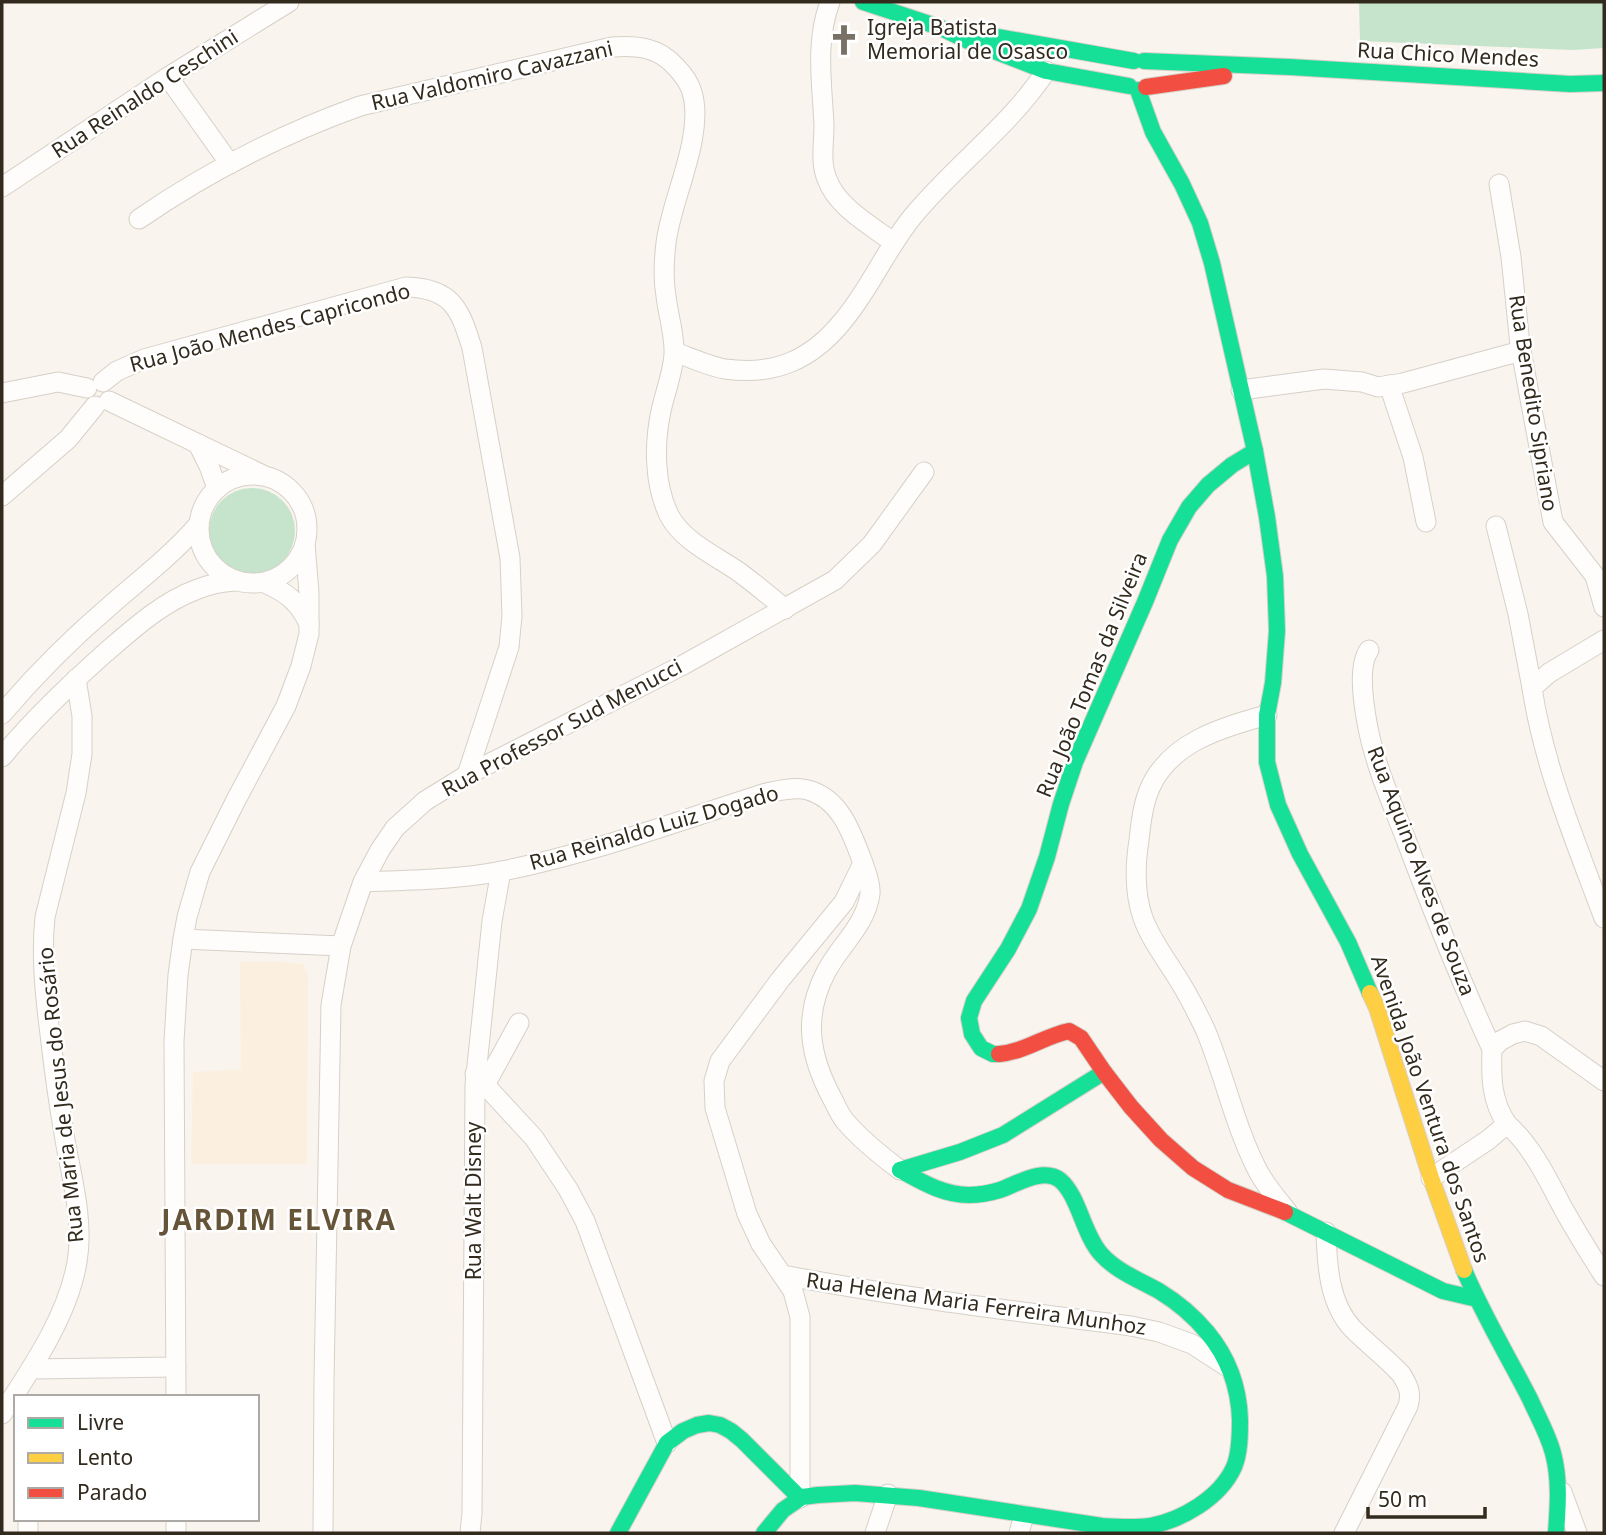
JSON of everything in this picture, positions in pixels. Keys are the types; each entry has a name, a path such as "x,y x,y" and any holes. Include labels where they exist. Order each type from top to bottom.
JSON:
{"street":[{"name":"Rua Reinaldo Ceschini","path":"2,187 167,77 289,2"},
{"path":"830,2 822,32 820,55 824,123 823,163 827,179 845,205 893,242"},
{"path":"863,2 939,27"},
{"name":"Rua Chico Mendes","path":"939,27 1139,61 1570,84 1604,83"},
{"name":"Rua Chico Mendes","path":"939,27 1046,71 1138,88 1290,67"},
{"name":"Rua Valdomiro Cavazzani","path":"139,219 278,138 360,106 612,47 634,46 650,49 669,59 684,75 692,92 695,112 684,175 667,230 664,257 665,295 675,352 656,441 657,467 663,497 670,517 678,528 785,608"},
{"path":"1139,61 1151,67 1153,76 1152,80 1138,88 1124,77 1124,72 1139,61"},
{"path":"675,352 725,369 762,370 784,366 808,353 843,322 913,215 1014,114 1046,71"},
{"path":"167,77 230,164"},
{"name":"Avenida João Ventura dos Santos","path":"1138,88 1153,132 1200,223 1212,263 1255,451 1275,576 1277,631 1267,715 1267,762 1278,805 1300,854 1348,942 1377,1008 1457,1255 1546,1433 1558,1482 1556,1533"},
{"name":"Rua Benedito Sipriano","path":"1499,184 1511,257 1521,351 1553,522 1595,576 1604,607"},
{"name":"Rua João Mendes Capricondo","path":"99,394 117,371 144,359 406,287 437,292 452,301 464,322 472,348 510,558 512,583 509,647 467,775"},
{"path":"1241,390 1324,379 1362,382 1378,387 1403,383 1521,351"},
{"path":"2,393 58,382 99,394 278,481 299,501 305,515 310,625 301,666 286,706 200,872 183,939 174,1041 176,1395"},
{"path":"1389,385 1413,457 1426,522"},
{"path":"2,495 68,439 99,394"},
{"path":"198,443 217,488"},
{"name":"Rua João Tomas da Silveira","path":"1255,451 1232,465 1208,485 1189,507 1170,540 1075,762 1030,909 974,1001 969,1018 972,1034 981,1048 993,1054 1010,1053 1054,1034 1069,1031 1081,1038 1131,1107 1161,1140 1193,1168 1228,1190 1290,1214 1443,1291 1477,1299"},
{"name":"Rua Professor Sud Menucci","path":"323,1533 331,1006 341,946 363,882 380,850 395,828 425,801 467,775 676,668 835,580 872,544 925,472"},
{"path":"2,714 44,665 181,545 198,525 205,505 217,488 231,479 247,475 264,476"},
{"path":"198,525 200,542 207,559 219,572 235,581"},
{"path":"1496,526 1517,614 1536,717 1560,800 1604,918"},
{"path":"2,757 22,732 76,678 139,623 198,589 235,581 265,583 283,575 297,562 305,544"},
{"path":"265,583 291,597 302,609 310,625"},
{"path":"1532,688 1549,673 1604,639"},
{"name":"Rua Aquino Alves de Souza","path":"1369,650 1362,673 1367,727 1376,760 1441,933 1492,1049"},
{"name":"Rua Maria de Jesus do Rosário","path":"16,1395 32,1369 69,1293 77,1264 80,1236 45,992 44,933 45,917 76,793 82,754 82,716 76,678"},
{"path":"1267,715 1225,727 1189,744 1166,763 1151,787 1142,815 1136,858 1136,889 1143,919 1162,956 1184,987 1204,1027 1220,1065 1244,1140 1260,1174 1290,1214"},
{"name":"Rua Reinaldo Luiz Dogado","path":"363,882 453,878 561,858 626,840 765,793 806,789 823,797 838,810 852,833 871,890 862,918 827,969 815,997 811,1026 814,1056 826,1087 843,1118 867,1144 900,1170"},
{"path":"800,1498 800,1317 793,1291 761,1244 747,1214 715,1108 714,1081 720,1061 780,980 844,902 863,863"},
{"name":"Rua Walt Disney","path":"470,1533 480,1080 492,922 501,871"},
{"path":"183,939 341,946"},
{"path":"519,1023 480,1080 534,1138 568,1189 585,1222 667,1443"},
{"path":"1604,1081 1541,1035 1525,1031 1513,1034 1492,1049 1493,1092 1500,1113 1528,1147 1604,1276"},
{"path":"900,1170 960,1152 1003,1135 1104,1072"},
{"path":"1431,1178 1507,1124"},
{"path":"764,1533 782,1511 800,1498 848,1493 931,1498 1022,1524 1139,1527 1161,1523 1205,1501 1234,1467 1240,1430 1238,1400 1230,1368 1219,1348 1189,1312 1122,1271 1101,1254 1088,1236 1067,1188 1059,1179 1047,1176 1032,1177 984,1195 962,1195 932,1187 900,1170"},
{"path":"1326,1232 1327,1260 1338,1307 1351,1327 1401,1374 1410,1391 1408,1406 1343,1533"},
{"name":"Rua Helena Maria Ferreira Munhoz","path":"783,1275 957,1304 1149,1330 1192,1345 1230,1368"},
{"path":"32,1369 176,1367"},
{"name":"Rua Maria de Jesus do Rosário","path":"2,1414 14,1397"},
{"path":"618,1533 667,1443 693,1425 712,1424 727,1427 738,1434 800,1498"},
{"path":"1558,1482 1577,1533"},
{"path":"876,1533 888,1494"}],"shaded area":[{"path":"240,962 303,964 308,974 307,1164 191,1164 193,1072 241,1069"}],"green space":[{"path":"1359,2 1604,2 1604,48 1573,50 1360,41"},
{"path":"252,488 276,495 288,507 295,531 288,555 276,567 252,574 228,567 216,555 209,531 216,507 228,495"}],"traffic: fast":[{"path":"863,2 939,27 1046,71 1129,86"},
{"path":"992,36 1134,61"},
{"path":"1144,61 1570,84 1604,83"},
{"path":"1138,90 1153,132 1200,223 1212,263 1255,451 1275,576 1277,631 1273,683 1267,715 1267,762 1278,805 1300,854 1348,942 1370,993"},
{"path":"999,1054 981,1048 972,1034 969,1018 974,1001 1008,949 1029,909 1075,762 1170,540 1189,507 1208,485 1232,465 1255,451"},
{"path":"900,1170 960,1152 1003,1135 1104,1072"},
{"path":"764,1533 783,1510 802,1497 855,1493 919,1498 1102,1526 1150,1526 1175,1519 1199,1506 1228,1478 1234,1467 1239,1444 1239,1408 1235,1384 1221,1352 1207,1332 1184,1309 1159,1291 1121,1270 1101,1254 1072,1196 1060,1180 1053,1176 1038,1176 992,1192 959,1194 933,1187 900,1170"},
{"path":"1285,1212 1443,1291 1477,1299"},
{"path":"1464,1270 1551,1446 1558,1483 1556,1533"},
{"path":"618,1533 667,1443 697,1425 709,1423 731,1431 800,1498"}],"traffic: slow":[{"path":"1370,993 1464,1270"}],"traffic: jam":[{"path":"1146,87 1224,76"},
{"path":"999,1054 1069,1031 1081,1038 1131,1107 1161,1140 1193,1168 1228,1190 1285,1212"}],"place":[{"name":"Igreja Batista Memorial de Osasco","path":"844,40"}],"district":[{"name":"JARDIM ELVIRA","path":"279,1220"}]}
